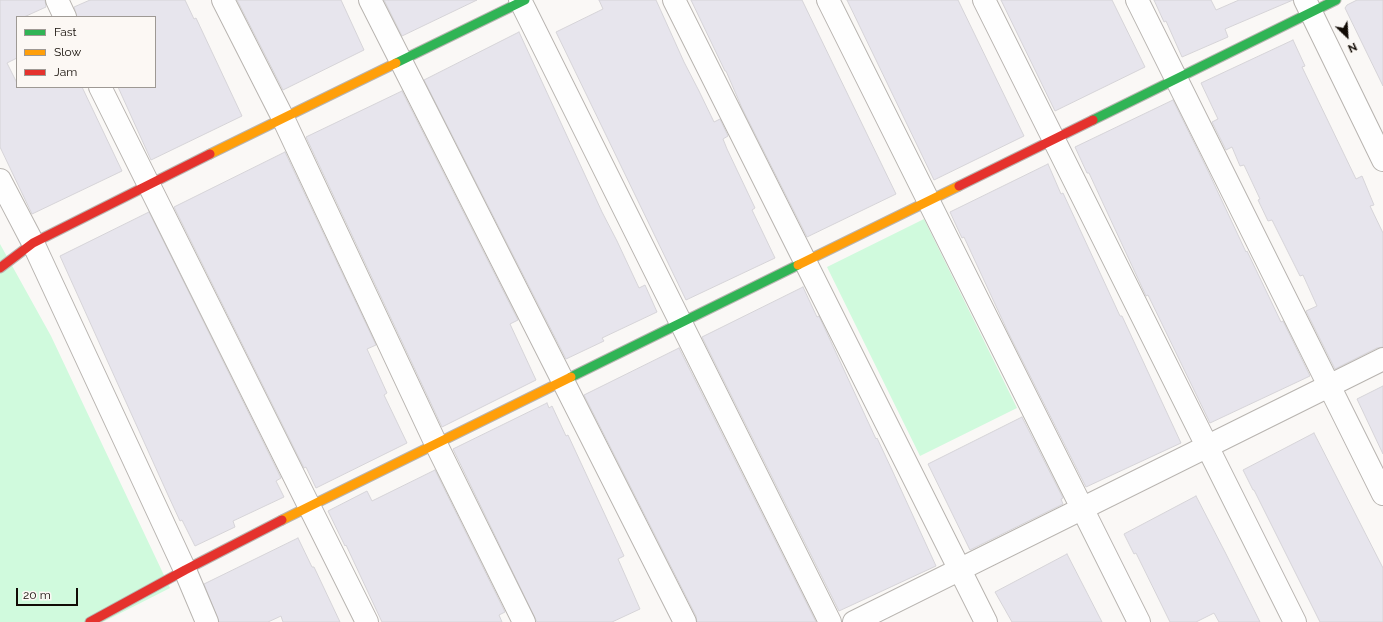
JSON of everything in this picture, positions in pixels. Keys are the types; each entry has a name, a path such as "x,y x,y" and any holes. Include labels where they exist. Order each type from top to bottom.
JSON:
{"street":[{"path":"57,0 65,16"},
{"path":"223,0 283,118 436,444 524,622"},
{"path":"370,0 685,622"},
{"path":"674,0 986,622"},
{"path":"828,0 1139,622"},
{"path":"984,0 1294,622"},
{"path":"1137,0 1383,494"},
{"path":"90,622 185,570 309,506 1176,79 1308,6 1336,0"},
{"path":"0,268 33,243 522,1 830,622"},
{"path":"1308,6 1383,160"},
{"path":"100,88 367,622"},
{"path":"0,180 33,243 185,570 207,622"},
{"path":"854,622 1383,359"}],"green space":[{"path":"924,219 1017,408 920,456 827,267"},
{"path":"0,244 51,336 170,588 103,622 0,622"}],"building":[{"path":"0,0 45,0 46,7 26,16 16,16 16,58 7,63 16,81 16,88 82,88 122,171 32,214 0,147"},
{"path":"90,0 185,0 194,19 196,18 242,116 151,160 118,88 156,88 156,16 77,16 74,7"},
{"path":"237,0 341,0 364,50 283,90"},
{"path":"384,0 477,0 402,36"},
{"path":"599,0 656,0 684,62 714,122 720,119 728,136 723,139 755,208 752,210 775,258 686,300 556,32 603,9"},
{"path":"691,0 802,0 896,194 807,237 742,108 726,71"},
{"path":"847,0 958,0 1024,136 934,180"},
{"path":"1001,0 1112,0 1145,67 1055,111"},
{"path":"1154,0 1211,0 1216,10 1239,0 1293,0 1225,29 1228,37 1182,57 1166,21 1164,22"},
{"path":"1357,0 1383,0 1383,86 1345,8 1347,5"},
{"path":"519,32 602,212 639,288 645,285 657,312 602,338 604,341 566,359 424,80"},
{"path":"1293,40 1305,66 1302,67 1356,179 1362,176 1374,205 1370,206 1383,233 1383,347 1377,348 1335,369 1306,311 1317,306 1303,275 1300,276 1272,220 1268,221 1258,200 1260,199 1244,165 1240,166 1232,147 1226,150 1212,122 1218,119 1201,83"},
{"path":"402,91 518,320 510,324 536,380 442,427 306,137"},
{"path":"1173,100 1246,252 1247,251 1281,322 1283,321 1310,376 1210,423 1148,295 1146,296 1089,173 1087,173 1075,147"},
{"path":"285,152 376,345 367,349 387,393 384,395 407,443 316,488 306,467 304,468 174,207"},
{"path":"1048,164 1120,316 1122,316 1181,443 1086,487 1008,332 964,237 962,238 950,212"},
{"path":"149,212 281,478 276,481 284,497 233,521 235,527 195,546 182,520 180,521 60,256"},
{"path":"803,287 817,317 819,316 936,566 839,611 702,337"},
{"path":"679,348 816,622 697,622 696,616 584,395"},
{"path":"1383,386 1383,454 1357,399"},
{"path":"547,403 549,408 552,406 566,436 568,435 624,556 618,559 640,609 612,622 537,622 453,449"},
{"path":"1022,417 1063,498 1061,499 1063,504 970,550 928,464"},
{"path":"1314,433 1383,568 1383,622 1320,622 1243,470"},
{"path":"435,470 505,612 499,615 502,622 382,622 346,545 345,546 328,511 367,491 372,501"},
{"path":"1196,496 1260,622 1219,622 1214,613 1196,622 1170,622 1136,553 1134,554 1124,534"},
{"path":"298,538 312,567 314,567 340,622 283,622 281,616 268,622 219,622 204,584"},
{"path":"1067,554 1102,622 1012,622 995,592"}],"traffic: fast":[{"path":"396,63 525,0"},
{"path":"1093,120 1336,0"},
{"path":"571,377 798,265"}],"traffic: slow":[{"path":"210,154 396,63"},
{"path":"798,265 959,186"},
{"path":"282,520 571,377"}],"traffic: jam":[{"path":"959,186 1093,120"},
{"path":"0,268 33,243 210,154"},
{"path":"90,622 185,570 282,520"}]}
